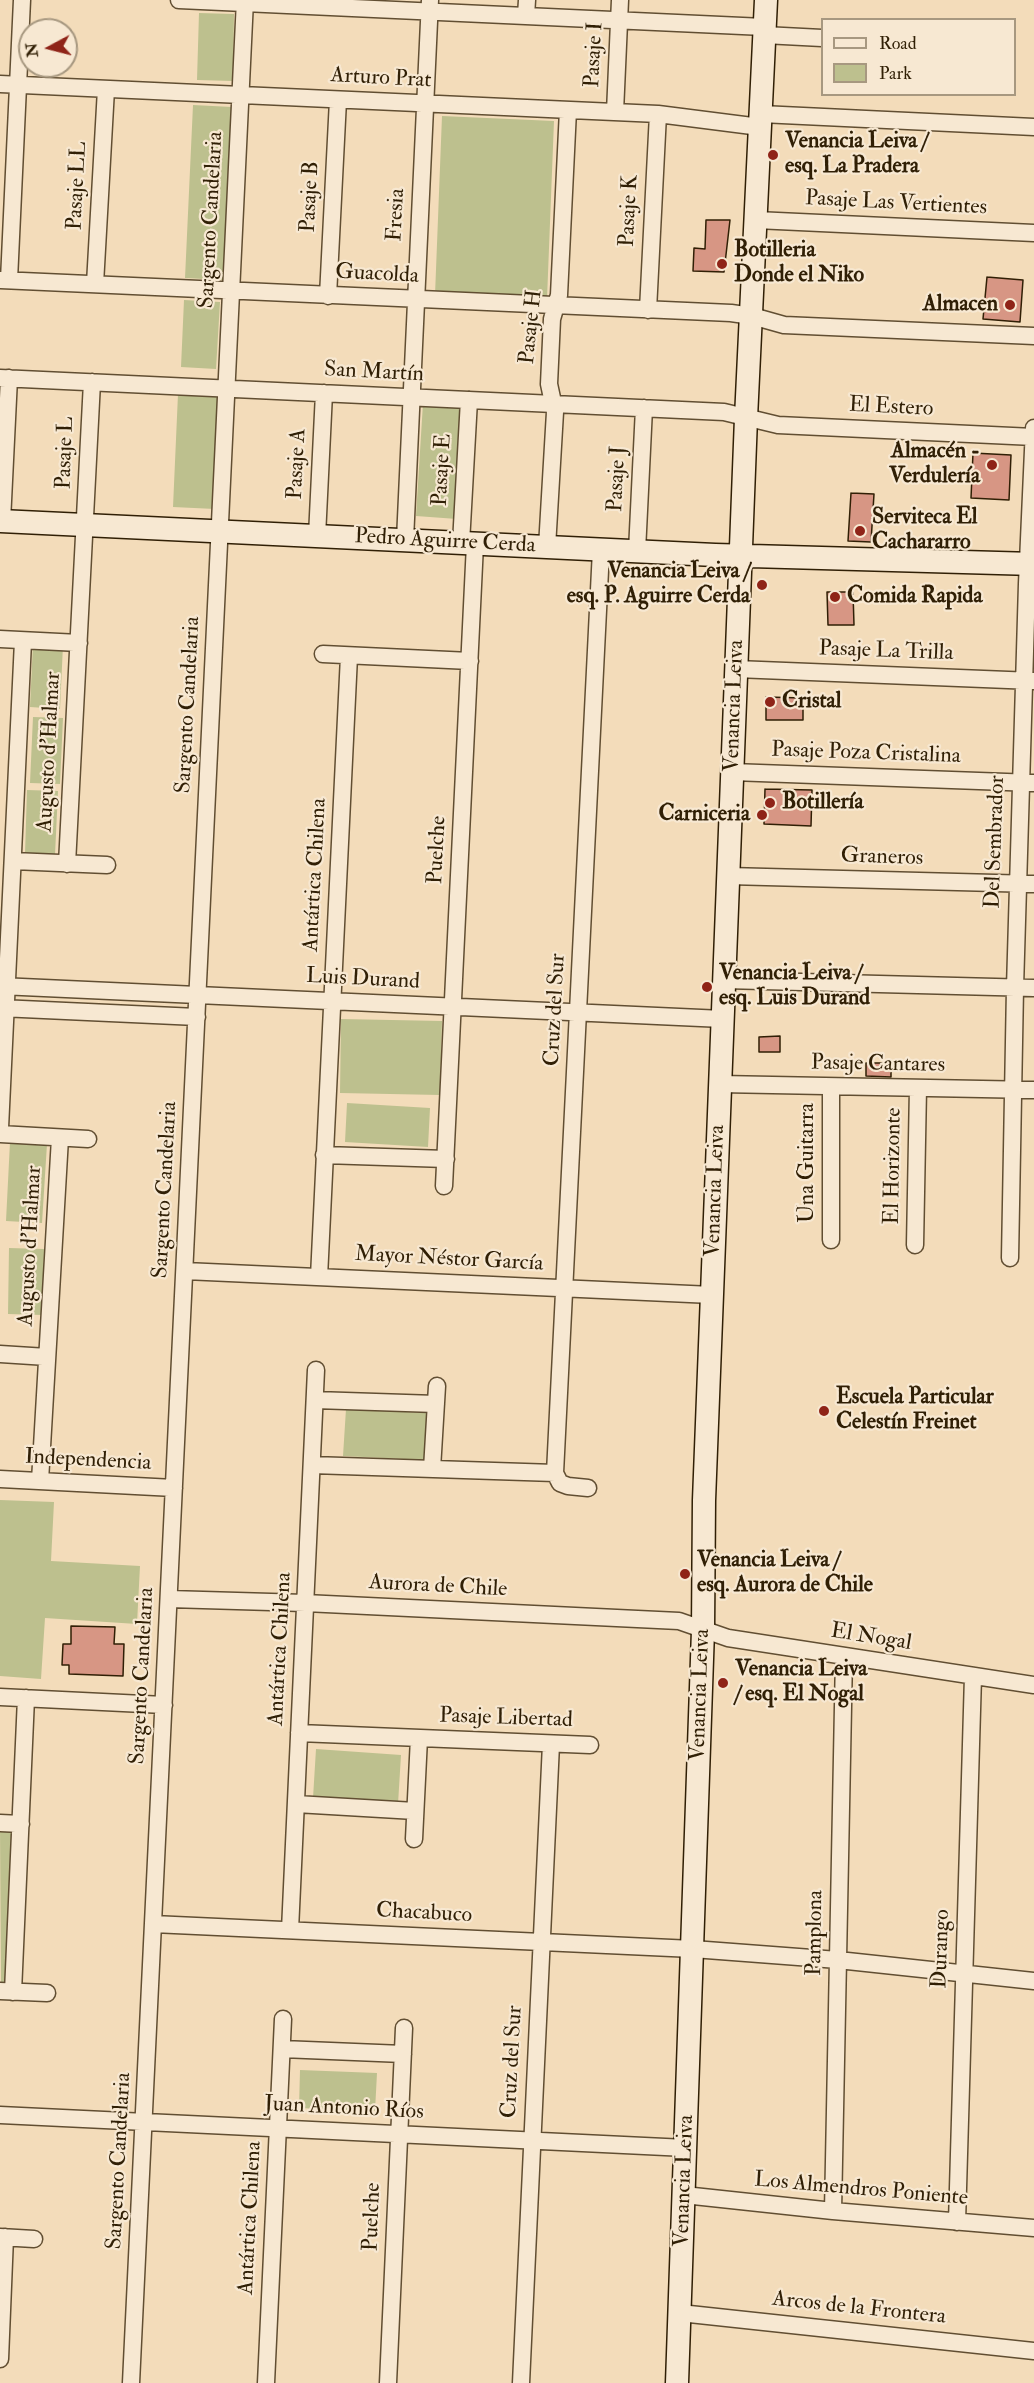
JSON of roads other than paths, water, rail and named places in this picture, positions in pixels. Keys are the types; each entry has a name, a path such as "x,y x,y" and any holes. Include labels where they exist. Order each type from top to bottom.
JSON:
{"street":[{"path":"4,280 22,0"},
{"path":"179,0 527,8 619,21 764,31 821,38"},
{"name":"Pasaje I","path":"615,112 620,0"},
{"name":"Venancia Leiva","path":"678,2383 704,1630 704,1500 746,418 766,0"},
{"name":"Sargento Candelaria","path":"132,2383 245,2"},
{"name":"Fresia","path":"405,540 429,6"},
{"name":"Arturo Prat","path":"0,84 760,120 1034,127"},
{"name":"Pasaje LL","path":"95,284 106,89"},
{"name":"Pasaje B","path":"328,296 338,100"},
{"name":"Pasaje H","path":"547,547 555,412 551,404 549,373 552,319 559,295 568,110"},
{"name":"Pasaje K","path":"648,310 658,114"},
{"name":"Pasaje Las Vertientes","path":"756,220 1034,232"},
{"name":"Guacolda","path":"4,280 648,310 752,316 784,325 1034,336"},
{"path":"1,521 4,378"},
{"name":"San Martín","path":"4,378 724,412 746,418"},
{"name":"Pasaje L","path":"85,525 92,382"},
{"name":"Pasaje A","path":"317,536 324,393"},
{"name":"Pasaje E","path":"468,543 470,400"},
{"name":"Pasaje J","path":"637,551 644,408"},
{"name":"El Estero","path":"746,418 778,426 1034,437"},
{"name":"Del Sembrador","path":"1010,1258 1015,988 1026,884 1034,428"},
{"name":"Pedro Aguirre Cerda","path":"1,521 601,550 1031,563"},
{"name":"Augusto d'Halmar","path":"67,864 85,525"},
{"name":"Puelche","path":"444,1186 470,662 468,543"},
{"name":"Cruz del Sur","path":"555,1473 601,550"},
{"name":"Augusto d'Halmar","path":"0,639 79,643"},
{"name":"Augusto d'Halmar","path":"0,1128 3,986 13,861 23,640"},
{"path":"323,654 470,662"},
{"name":"Antártica Chilena","path":"319,1277 349,656"},
{"name":"Pasaje La Trilla","path":"736,669 1029,681"},
{"name":"Pasaje Poza Cristalina","path":"732,772 1027,783"},
{"name":"Augusto d'Halmar","path":"13,861 106,866"},
{"name":"Graneros","path":"728,876 1026,884"},
{"path":"724,980 1034,988"},
{"name":"Luis Durand","path":"3,986 723,1020"},
{"path":"3,1009 197,1017"},
{"name":"Pasaje Cantares","path":"720,1084 1034,1090"},
{"name":"Una Guitarra","path":"831,1086 831,1240"},
{"name":"El Horizonte","path":"915,1245 918,1088"},
{"name":"Augusto d'Halmar","path":"0,1134 88,1139"},
{"name":"Augusto d'Halmar","path":"40,1481 60,1138"},
{"path":"324,1155 446,1159"},
{"name":"Mayor Néstor García","path":"185,1271 712,1295"},
{"name":"Augusto d'Halmar","path":"0,1354 47,1357"},
{"name":"Antártica Chilena","path":"290,1930 316,1370"},
{"path":"432,1469 437,1386"},
{"path":"315,1400 435,1404"},
{"path":"312,1465 555,1473 560,1483 588,1488"},
{"name":"Independencia","path":"0,1479 174,1488"},
{"name":"Aurora de Chile","path":"169,1599 305,1603 679,1621 704,1630"},
{"name":"El Nogal","path":"704,1630 728,1638 1034,1685"},
{"name":"Pamplona","path":"833,2211 844,1656"},
{"name":"Durango","path":"957,2222 973,1676"},
{"path":"0,1696 164,1705"},
{"path":"26,1698 21,1824 7,1991 47,1993"},
{"name":"Pasaje Libertad","path":"299,1733 590,1745"},
{"name":"Pasaje Libertad","path":"414,1839 419,1738"},
{"name":"Cruz del Sur","path":"521,2383 551,1744"},
{"path":"296,1804 415,1811"},
{"path":"0,1823 21,1824"},
{"name":"Chacabuco","path":"153,1924 693,1949 838,1960 1034,1981"},
{"name":"Antártica Chilena","path":"266,2383 283,2019"},
{"name":"Puelche","path":"388,2383 404,2028"},
{"path":"282,2049 403,2054"},
{"name":"Juan Antonio Ríos","path":"0,2115 686,2148"},
{"name":"Los Almendros Poniente","path":"684,2195 833,2211 1034,2228"},
{"path":"0,2359 3,2237 34,2239"},
{"name":"Arcos de la Frontera","path":"680,2313 1034,2350"}],"place":[{"name":"Venancia Leiva / esq. La Pradera","path":"773,155"},
{"name":"Botilleria Donde el Niko","path":"722,264"},
{"name":"Almacen","path":"1010,305"},
{"name":"Almacén - Verdulería","path":"992,465"},
{"name":"Serviteca El Cachararro","path":"860,531"},
{"name":"Venancia Leiva / esq. P. Aguirre Cerda","path":"762,585"},
{"name":"Comida Rapida","path":"835,597"},
{"name":"Cristal","path":"770,702"},
{"name":"Botillería","path":"770,803"},
{"name":"Carniceria","path":"762,815"},
{"name":"Venancia Leiva / esq. Luis Durand","path":"707,987"},
{"name":"Escuela Particular Celestín Freinet","path":"824,1411"},
{"name":"Venancia Leiva / esq. Aurora de Chile","path":"685,1574"},
{"name":"Venancia Leiva / esq. El Nogal","path":"723,1683"}]}
